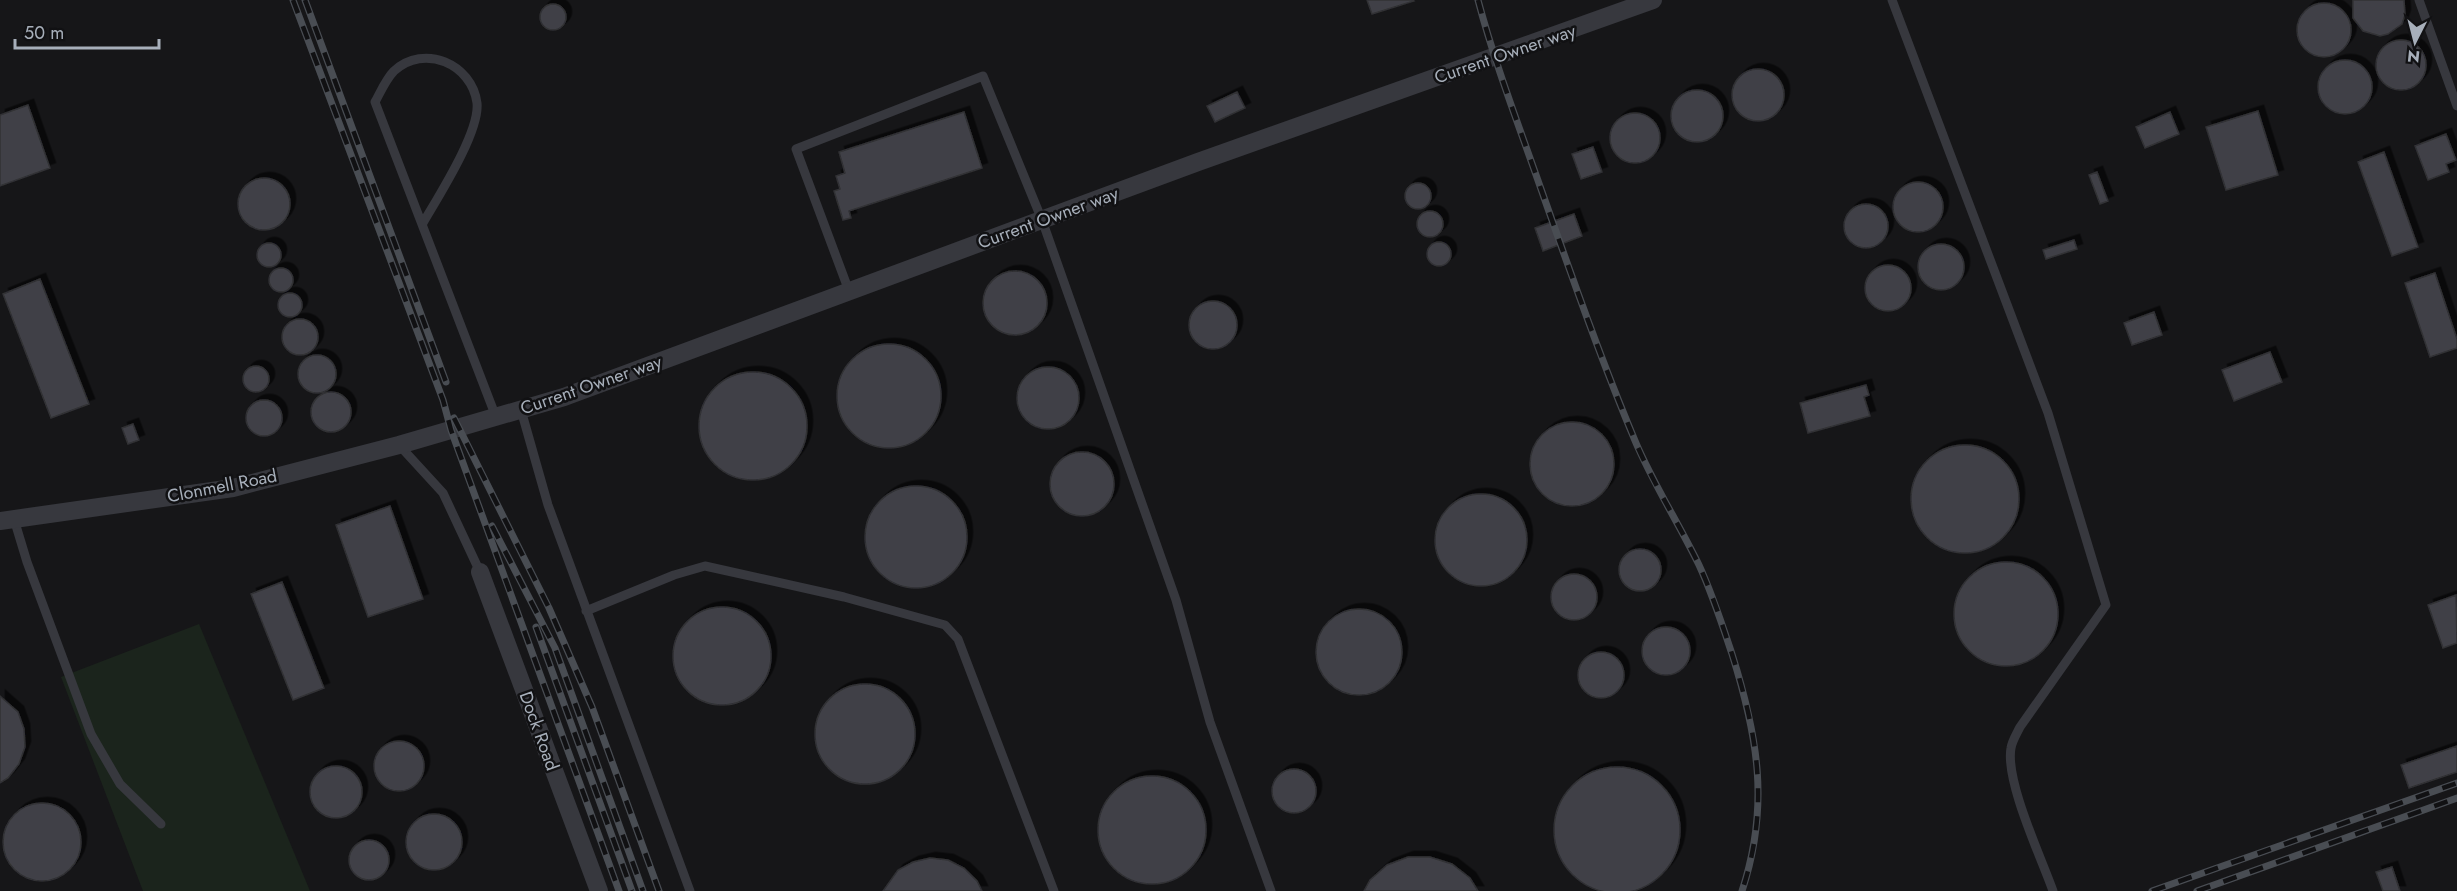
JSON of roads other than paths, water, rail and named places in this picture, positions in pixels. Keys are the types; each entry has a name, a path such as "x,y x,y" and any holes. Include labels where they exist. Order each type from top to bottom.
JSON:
{"street":[{"name":"Current Owner way","path":"441,433 564,397 1042,220 1653,0"},
{"name":"Clonmell Road","path":"7,520 233,488 441,433"},
{"name":"Dock Road","path":"480,572 599,891"}],"lane":[{"path":"1892,0 2048,413 2106,605 2020,727 2011,748 2014,781 2053,891"},
{"path":"2419,0 2457,106"},
{"path":"423,223 465,149 477,104 469,80 448,62 429,57 406,63 393,72 375,102 496,417"},
{"path":"849,291 796,149 983,76 1042,220 1176,600 1210,722 1271,891"},
{"path":"521,410 548,505 690,891"},
{"path":"399,445 443,493 480,572"},
{"path":"7,520 27,562 91,734 120,784 161,824"},
{"path":"586,611 674,575 705,566 844,597 945,625 958,639 1054,891"}],"railway":[{"path":"293,0 443,400 451,430 619,891"},
{"path":"305,0 446,382"},
{"path":"1478,0 1508,95 1611,380 1643,459 1704,576 1732,654 1748,714 1757,772 1756,830 1751,860 1742,891"},
{"path":"454,418 549,608 592,707 659,891"},
{"path":"492,526 555,648 643,891"},
{"path":"536,627 632,891"},
{"path":"2152,891 2457,783"},
{"path":"2197,891 2457,798"}]}
